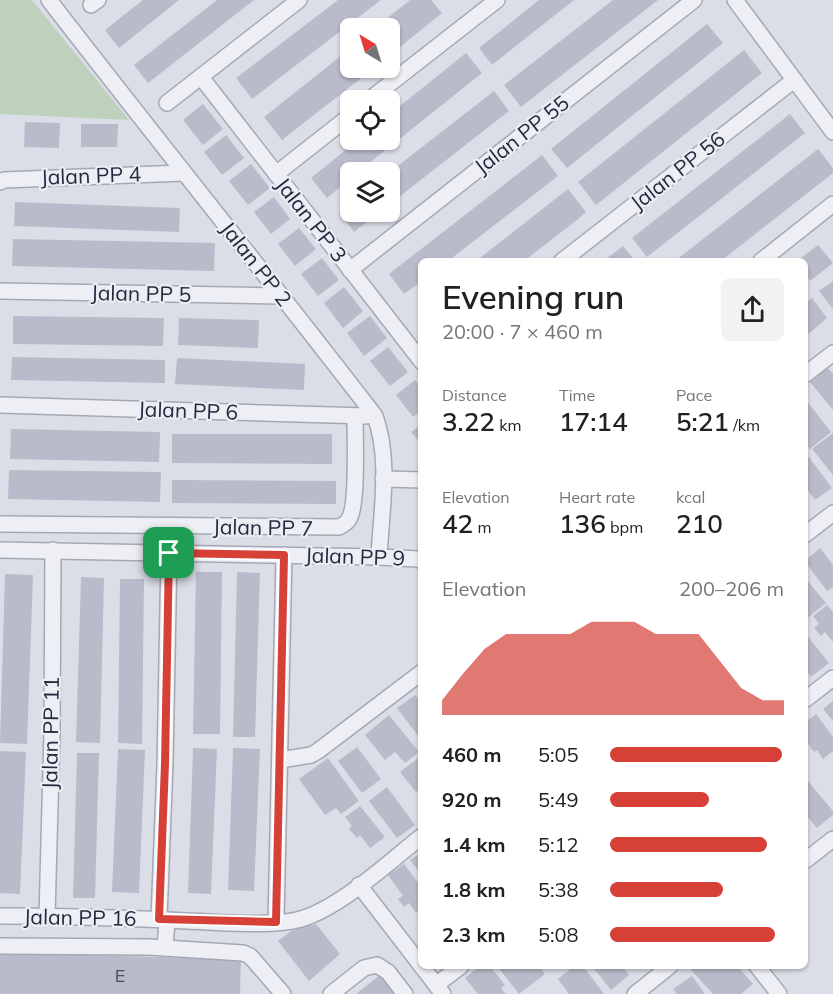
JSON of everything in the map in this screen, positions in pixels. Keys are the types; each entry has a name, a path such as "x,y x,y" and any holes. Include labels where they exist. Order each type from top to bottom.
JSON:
{"street":[{"name":"Jalan PP 2","path":"49,0 375,416 381,431 383,479 379,557"},
{"path":"382,90 497,0"},
{"name":"Jalan PP 55","path":"350,270 694,0"},
{"path":"735,0 833,132"},
{"path":"167,103 295,1"},
{"name":"Jalan PP 3","path":"201,77 418,357"},
{"name":"Jalan PP 56","path":"566,258 794,80"},
{"path":"276,174 340,124"},
{"name":"Jalan PP 4","path":"0,182 4,180 183,173"},
{"path":"765,258 833,204"},
{"name":"Jalan PP 5","path":"0,291 281,296"},
{"path":"808,372 833,353"},
{"name":"Jalan PP 6","path":"0,405 375,416"},
{"name":"Jalan PP 7","path":"0,524 332,529 345,523 352,511 356,416"},
{"path":"383,479 418,480"},
{"path":"808,532 833,513"},
{"name":"Jalan PP 9","path":"0,550 418,559"},
{"name":"Jalan PP 11","path":"47,916 52,732 53,550"},
{"path":"165,948 159,919 169,553"},
{"path":"276,922 284,555"},
{"path":"280,760 311,755 318,751 418,675"},
{"path":"808,697 833,678"},
{"name":"Jalan PP 16","path":"0,916 276,922 301,919 326,907 359,885 418,839"},
{"path":"808,858 833,839"},
{"path":"359,885 418,962"},
{"path":"148,947 159,919"},
{"path":"0,946 148,947 246,953 283,994"},
{"path":"331,994 364,968 377,965 388,972 405,994"},
{"path":"423,969 439,990 458,969"},
{"path":"635,994 666,969"},
{"path":"759,969 779,994"}],"green space":[{"path":"0,0 32,0 129,120 0,114"}],"building":[{"path":"143,0 179,0 119,48 105,30"},
{"path":"217,0 254,0 148,83 134,65"},
{"path":"338,0 381,0 358,18 340,18 340,31 252,99 236,78"},
{"path":"410,0 431,0 442,13 400,47 400,18 388,18"},
{"path":"539,0 574,0 492,65 479,48"},
{"path":"613,0 658,0 521,107 504,85"},
{"path":"707,24 723,43 567,168 551,149"},
{"path":"744,50 762,73 596,205 578,182"},
{"path":"466,53 482,73 400,138 400,106"},
{"path":"340,57 340,78 361,78 346,90 340,90 340,95 282,140 264,117"},
{"path":"494,91 509,111 400,196 400,164"},
{"path":"203,104 223,129 203,145 183,120"},
{"path":"790,114 805,133 647,257 632,238"},
{"path":"25,122 60,123 59,148 24,147"},
{"path":"81,124 118,124 117,147 81,147"},
{"path":"226,135 244,158 222,175 204,152"},
{"path":"818,149 833,168 833,173 725,258 679,258"},
{"path":"346,150 386,150 371,162 340,162 340,187 327,198 311,178"},
{"path":"542,155 558,176 452,258 418,258 418,284 404,294 389,274"},
{"path":"251,164 270,188 248,205 229,181"},
{"path":"568,189 586,212 528,258 480,258"},
{"path":"274,197 290,219 271,234 254,212"},
{"path":"15,202 180,208 179,232 14,226"},
{"path":"346,222 367,222 354,232"},
{"path":"299,228 316,249 295,266 278,244"},
{"path":"13,239 215,243 214,271 12,266"},
{"path":"818,245 833,263 810,281 808,258 801,258"},
{"path":"623,246 633,258 607,258"},
{"path":"322,258 339,280 318,296 301,274"},
{"path":"833,281 833,309 819,291"},
{"path":"344,287 363,311 343,328 324,303"},
{"path":"812,298 827,318 808,334 808,301"},
{"path":"13,316 164,318 163,346 13,344"},
{"path":"370,316 387,338 364,356 347,333"},
{"path":"179,318 259,320 258,348 178,345"},
{"path":"388,347 408,372 390,386 370,361"},
{"path":"12,357 165,360 165,383 11,380"},
{"path":"177,358 305,364 304,390 175,384"},
{"path":"828,368 833,374 833,410 810,382"},
{"path":"415,380 418,384 418,413 413,417 396,395"},
{"path":"808,403 831,432 810,449 808,446"},
{"path":"418,427 418,440 411,432"},
{"path":"11,429 160,432 159,462 10,459"},
{"path":"833,433 833,475 812,449"},
{"path":"172,434 332,434 332,464 172,463"},
{"path":"808,458 832,488 815,500 808,490"},
{"path":"9,470 161,472 160,502 8,499"},
{"path":"172,480 336,481 336,504 172,503"},
{"path":"820,548 833,565 833,587 827,591 808,566 808,558"},
{"path":"196,572 222,572 220,734 193,734"},
{"path":"237,572 260,573 255,737 233,737"},
{"path":"5,574 33,575 27,744 0,743"},
{"path":"81,577 104,578 100,743 76,742"},
{"path":"120,579 144,579 142,744 118,743"},
{"path":"808,581 826,603 808,617"},
{"path":"827,605 833,612 833,642 825,632 821,636 814,628 819,624 813,616"},
{"path":"808,637 829,663 811,677 808,673"},
{"path":"415,695 418,699 418,736 397,708"},
{"path":"833,701 833,721 823,709"},
{"path":"816,714 833,737 833,751 823,759 817,750 814,752 808,744 808,720"},
{"path":"389,715 418,753 405,763 395,752 385,760 365,735"},
{"path":"357,747 381,779 362,793 338,761"},
{"path":"193,748 217,749 211,894 188,893"},
{"path":"233,748 260,749 254,891 228,890"},
{"path":"118,749 145,750 139,893 112,892"},
{"path":"0,751 26,752 20,894 0,893"},
{"path":"77,753 99,753 95,898 73,898"},
{"path":"328,758 359,801 341,814 336,808 325,815 299,779"},
{"path":"418,758 418,791 416,792 400,772"},
{"path":"808,781 833,811 833,815 817,828 808,817"},
{"path":"387,787 415,825 397,838 369,801"},
{"path":"360,806 385,837 370,848 360,835 357,838 349,829 352,826 345,817"},
{"path":"418,855 418,870 410,860"},
{"path":"404,864 418,883 418,912 416,913 409,903 404,907 398,899 403,896 388,875"},
{"path":"316,924 340,954 309,981 278,941 291,931"},
{"path":"0,953 241,959 240,994 0,994"},
{"path":"476,969 492,969 505,985 501,988 506,994 478,994 465,978"},
{"path":"499,969 541,969 545,974 519,994"},
{"path":"570,969 585,969 604,994 569,994 558,979"},
{"path":"594,969 624,969 629,975 611,990"},
{"path":"740,969 753,984 741,994 713,994 691,970"},
{"path":"381,974 396,994 356,994"},
{"path":"692,976 705,994 677,994 673,989"}],"route":[{"path":"169,553 284,555 276,922 159,919 169,553"}]}
